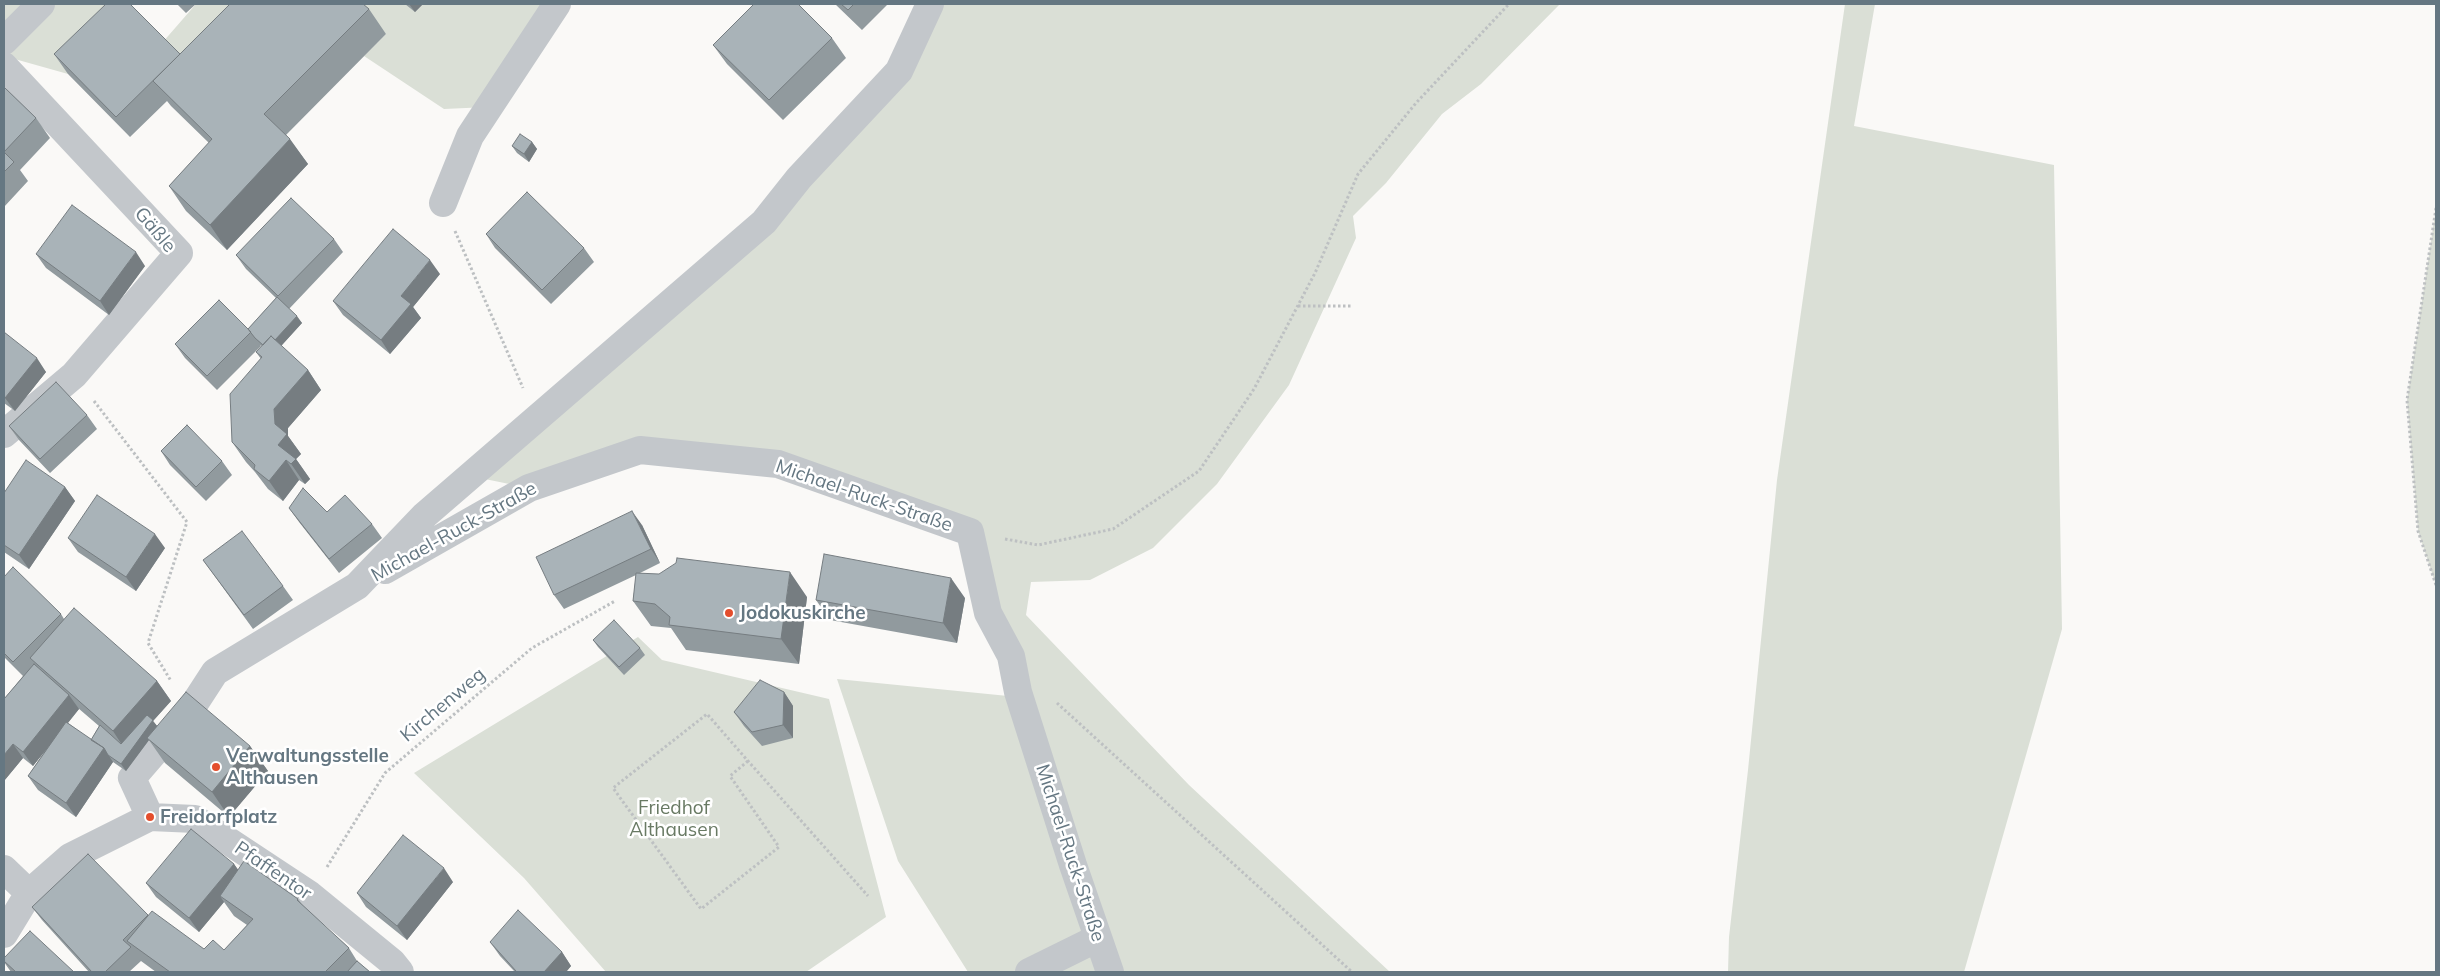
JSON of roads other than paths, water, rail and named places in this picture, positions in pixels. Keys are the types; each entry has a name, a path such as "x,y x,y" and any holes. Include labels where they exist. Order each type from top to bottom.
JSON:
{"street":[{"path":"4,41 41,4"},
{"path":"443,202 470,136 557,4"},
{"name":"Michael-Ruck-Straße","path":"357,586 425,515 764,222 799,178 899,71 930,4"},
{"name":"Gäßle","path":"4,66 179,252 74,375 4,434"},
{"name":"Michael-Ruck-Straße","path":"150,817 132,778 189,712 215,672 357,586 529,488 640,450 778,464 970,532 988,612 1011,656 1018,692 1072,865 1110,972"},
{"name":"Pfaffentor","path":"4,934 29,892 70,857 150,817 195,819 310,895 392,962 400,972"},
{"path":"4,869 29,892"},
{"path":"1029,972 1098,938"}],"place":[{"name":"Jodokuskirche","path":"729,613"},
{"name":"Verwaltungsstelle Althausen","path":"216,767"},
{"name":"Freidorfplatz","path":"150,817"}],"park label":[{"name":"Friedhof Althausen","path":"674,819"}]}
